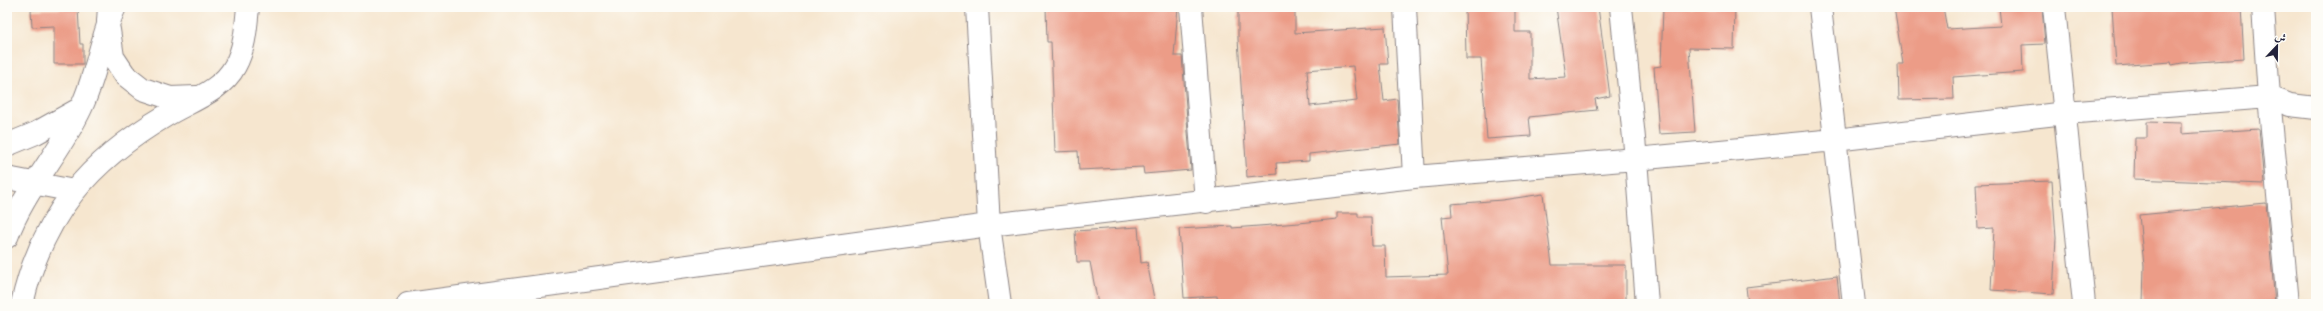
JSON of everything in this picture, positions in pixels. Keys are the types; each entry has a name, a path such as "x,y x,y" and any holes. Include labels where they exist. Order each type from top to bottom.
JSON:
{"street":[{"path":"22,304 38,251 53,219 74,191 111,154 157,121 197,97 218,87 235,67 244,42 248,7"},
{"path":"978,7 989,225 1000,304"},
{"path":"1191,7 1206,202"},
{"path":"1405,7 1414,177"},
{"path":"1620,7 1636,160 1647,304"},
{"path":"1820,7 1854,304"},
{"path":"2054,7 2084,304"},
{"path":"2263,7 2269,97 2288,304"},
{"path":"111,12 113,57 125,74 143,89 170,98 197,97"},
{"path":"7,237 13,211 58,150 81,108 95,73 111,12"},
{"path":"408,304 989,225 1206,202 1414,177 1636,160 1835,140 2065,113 2269,97 2290,105 2316,108"},
{"path":"7,144 36,133 81,108"},
{"path":"7,178 74,191"},
{"path":"13,211 53,219"}],"building":[{"path":"1046,7 1178,7 1174,56 1182,56 1191,170 1144,174 1143,167 1079,170 1078,151 1055,152 1051,42 1047,42"},
{"path":"1238,7 1295,7 1295,33 1385,27 1388,64 1380,64 1384,101 1397,99 1400,144 1309,154 1309,161 1276,163 1277,174 1247,177 1238,39","holes":["1353,66 1357,101 1310,106 1307,70"]},
{"path":"1465,7 1515,7 1515,32 1530,32 1530,79 1566,77 1556,7 1598,7 1610,96 1595,99 1597,110 1529,117 1531,136 1487,139 1481,59 1466,59"},
{"path":"1663,7 1735,7 1734,49 1689,48 1695,132 1659,134 1654,67 1661,66"},
{"path":"1894,7 1943,7 1947,29 2001,26 1999,7 2042,7 2045,44 2022,45 2023,72 1953,77 1954,99 1899,100 1898,64 1903,64"},
{"path":"2112,7 2241,7 2244,59 2172,65 2171,62 2116,66"},
{"path":"78,8 80,44 83,44 83,64 54,64 54,26 32,27 31,10"},
{"path":"2147,122 2181,123 2181,134 2259,129 2264,184 2134,179 2135,138 2147,138"},
{"path":"2052,181 2056,238 2053,294 1991,290 1994,228 1978,229 1976,184"},
{"path":"1543,194 1552,265 1626,265 1626,304 1218,304 1217,296 1184,298 1179,229 1232,226 1232,228 1299,223 1337,219 1337,213 1358,213 1358,217 1371,217 1372,246 1385,246 1386,277 1448,275 1442,217 1452,216 1451,204 1502,200"},
{"path":"2266,203 2275,304 2143,304 2144,266 2139,215"},
{"path":"1138,227 1141,263 1147,262 1155,304 1098,304 1090,262 1077,262 1075,231"},
{"path":"1837,276 1840,304 1748,304 1746,287"}]}
